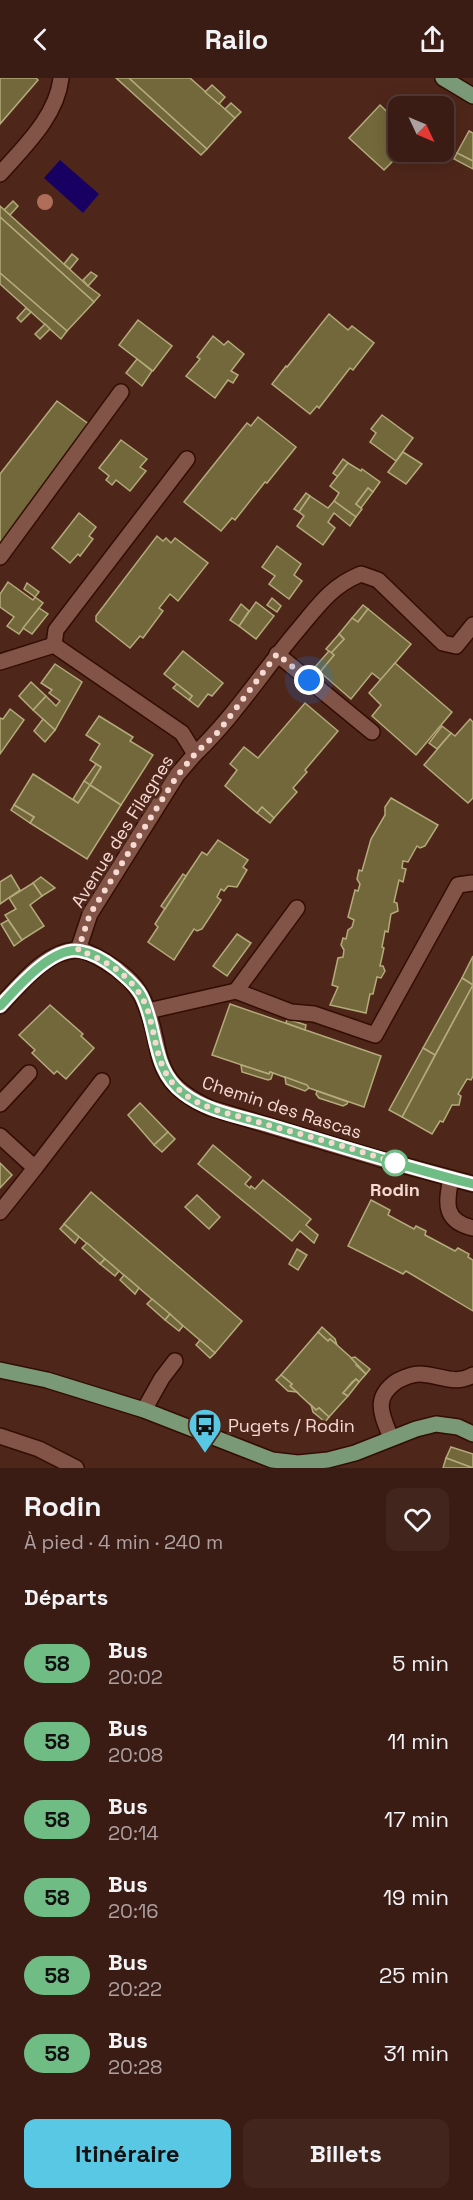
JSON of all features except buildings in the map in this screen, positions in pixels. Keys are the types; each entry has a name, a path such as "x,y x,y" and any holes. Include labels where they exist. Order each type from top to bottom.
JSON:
{"main road":[{"path":"443,78 473,96"},
{"path":"0,1370 47,1380 144,1410 272,1460 298,1463 328,1460 355,1453 391,1438 436,1424 459,1427 473,1434"}],"street":[{"path":"0,174 53,109 62,78"},
{"path":"0,557 121,392"},
{"path":"0,662 54,645 56,630 187,459"},
{"path":"195,754 219,731 277,654 327,595 344,580 361,574 378,580 443,643 456,646 473,625"},
{"name":"Avenue des Filagnes","path":"54,645 182,733 195,754 177,776 90,914 78,950"},
{"path":"277,654 372,732"},
{"path":"148,1011 236,991 291,1012 314,1014 375,1035 459,885 472,883"},
{"path":"236,991 297,908"},
{"path":"0,1006 40,967 54,957 78,950"},
{"name":"Chemin des Rascas","path":"78,950 96,956 135,986 148,1011 159,1061 168,1078 181,1092 193,1100 221,1111 473,1184"},
{"path":"0,1104 28,1073"},
{"path":"0,1212 102,1081"},
{"path":"0,1136 35,1167"},
{"path":"451,1178 446,1205 450,1214 460,1225 473,1228"},
{"path":"144,1410 162,1378 175,1361"},
{"path":"391,1438 380,1406 382,1395 391,1385 417,1374 453,1380 473,1375"},
{"path":"0,1436 39,1449 76,1468"}],"shaded area":[{"path":"60,160 99,194 83,213 44,178"}],"bus line":[{"name":"58","path":"0,1006 33,972 54,957 78,950 96,956 111,965 135,986 148,1011 159,1061 168,1078 181,1092 193,1100 210,1108 473,1184"}],"place":[{"name":"Rodin","path":"395,1163"},
{"name":"Pugets / Rodin","path":"205,1454"}],"route":[{"path":"309,680 277,654 219,731 195,754 177,776 90,914 78,950 96,956 111,965 135,986 148,1011 159,1061 168,1078 181,1092 210,1108 395,1163"}]}
